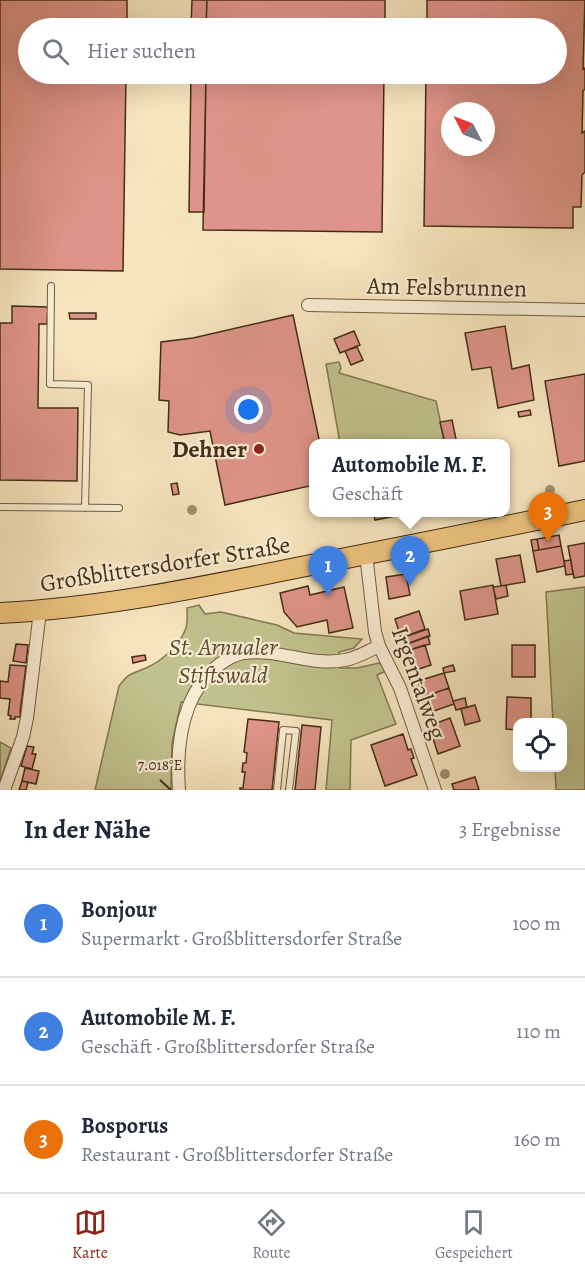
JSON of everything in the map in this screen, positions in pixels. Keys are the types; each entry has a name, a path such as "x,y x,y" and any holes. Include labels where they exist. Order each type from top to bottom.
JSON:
{"main road":[{"name":"Großblittersdorfer Straße","path":"0,613 40,611 203,587 585,510"}],"street":[{"name":"Am Felsbrunnen","path":"308,305 585,310"},
{"name":"Irgentalweg","path":"366,554 375,632 379,646 400,688 435,790"},
{"path":"4,790 27,718 40,611"},
{"path":"179,790 180,744 189,704 202,681 222,662 236,655 253,652 315,661 345,660 379,646"}],"lane":[{"path":"51,286 50,384 88,385 85,508"},
{"path":"0,507 119,508"},
{"path":"277,790 283,730 296,731 289,790"}],"green space":[{"path":"339,362 341,368 339,373 436,401 444,439 339,439 326,364"},
{"path":"585,587 585,790 556,790 555,772 567,772 567,718 553,718 546,592"},
{"name":"St. Arnualer Stiftswald","path":"199,605 205,614 221,612 277,625 294,633 362,639 354,648 339,652 340,668 357,668 379,663 384,666 386,671 377,675 396,724 351,740 350,790 326,790 332,720 181,702 172,743 171,790 95,790 119,686 131,674 152,665 170,652 186,628 187,608"},
{"path":"0,742 11,748 0,781"}],"building":[{"path":"0,0 127,0 127,18 18,18 18,84 126,84 123,271 0,269"},
{"path":"192,0 207,0 206,18 191,18"},
{"path":"207,0 385,0 385,18 206,18"},
{"path":"427,0 585,0 583,69 585,68 585,89 583,91 582,133 585,131 585,172 582,175 581,207 573,207 573,228 424,226 426,84 567,84 567,18 427,18"},
{"path":"191,84 206,84 204,212 189,212"},
{"path":"206,84 384,84 382,232 203,230"},
{"path":"12,306 48,307 47,324 39,324 38,408 78,408 77,481 0,480 0,323 12,323"},
{"path":"69,313 96,313 96,319 70,319"},
{"path":"293,315 319,439 309,439 309,486 225,505 210,431 180,435 168,432 169,401 159,400 161,342 193,338"},
{"path":"505,326 512,369 529,365 534,400 498,408 491,367 472,370 465,333"},
{"path":"354,331 360,345 340,353 334,339"},
{"path":"357,347 363,360 351,365 345,351"},
{"path":"585,374 585,461 559,466 545,381"},
{"path":"530,410 531,415 519,417 518,412"},
{"path":"452,420 456,439 444,439 440,422"},
{"path":"177,483 179,494 173,495 171,484"},
{"path":"374,517 390,517 375,520"},
{"path":"559,535 561,546 539,550 537,539"},
{"path":"537,539 539,550 533,551 531,540"},
{"path":"585,543 585,576 574,578 568,546"},
{"path":"561,546 565,566 537,572 533,551"},
{"path":"520,555 525,582 501,586 496,559"},
{"path":"571,560 573,574 566,575 564,561"},
{"path":"406,574 410,595 389,599 386,577"},
{"path":"493,585 498,614 465,620 460,591"},
{"path":"506,585 508,596 496,599 493,587"},
{"path":"308,586 310,595 344,587 353,628 329,633 327,620 297,627 284,612 280,593"},
{"path":"419,611 425,629 401,638 395,619"},
{"path":"428,629 430,636 404,645 401,638"},
{"path":"428,636 430,644 406,651 404,645"},
{"path":"16,644 28,645 26,663 13,661"},
{"path":"425,645 431,665 413,671 406,651"},
{"path":"512,645 535,645 535,677 512,677"},
{"path":"145,655 146,660 133,663 132,657"},
{"path":"10,665 26,666 21,715 15,719 10,719 11,716 8,715 10,699 0,698 0,681 8,682"},
{"path":"453,665 455,671 444,673 443,668"},
{"path":"444,673 449,688 423,697 418,681"},
{"path":"449,688 454,704 428,713 423,697"},
{"path":"507,697 531,698 531,718 513,718 513,730 506,729"},
{"path":"465,698 467,707 456,710 453,701"},
{"path":"475,705 480,721 465,725 461,709"},
{"path":"450,718 460,746 438,754 429,726"},
{"path":"248,719 279,722 272,790 240,790 243,788 245,772 242,772 243,763 246,763 247,753 244,752"},
{"path":"302,725 321,727 315,790 295,790"},
{"path":"403,734 408,750 411,749 414,758 411,759 417,775 385,786 371,745"},
{"path":"27,746 34,747 32,754 36,754 32,769 21,766"},
{"path":"25,768 39,771 36,784 22,781"},
{"path":"475,777 479,790 454,790 452,784"},
{"path":"22,781 28,782 26,790 19,790"}],"place":[{"name":"Dehner","path":"259,449"},
{"name":"Bosporus","path":"548,542"},
{"name":"Automobile M. F.","path":"410,586"},
{"name":"Bonjour","path":"328,596"}]}
